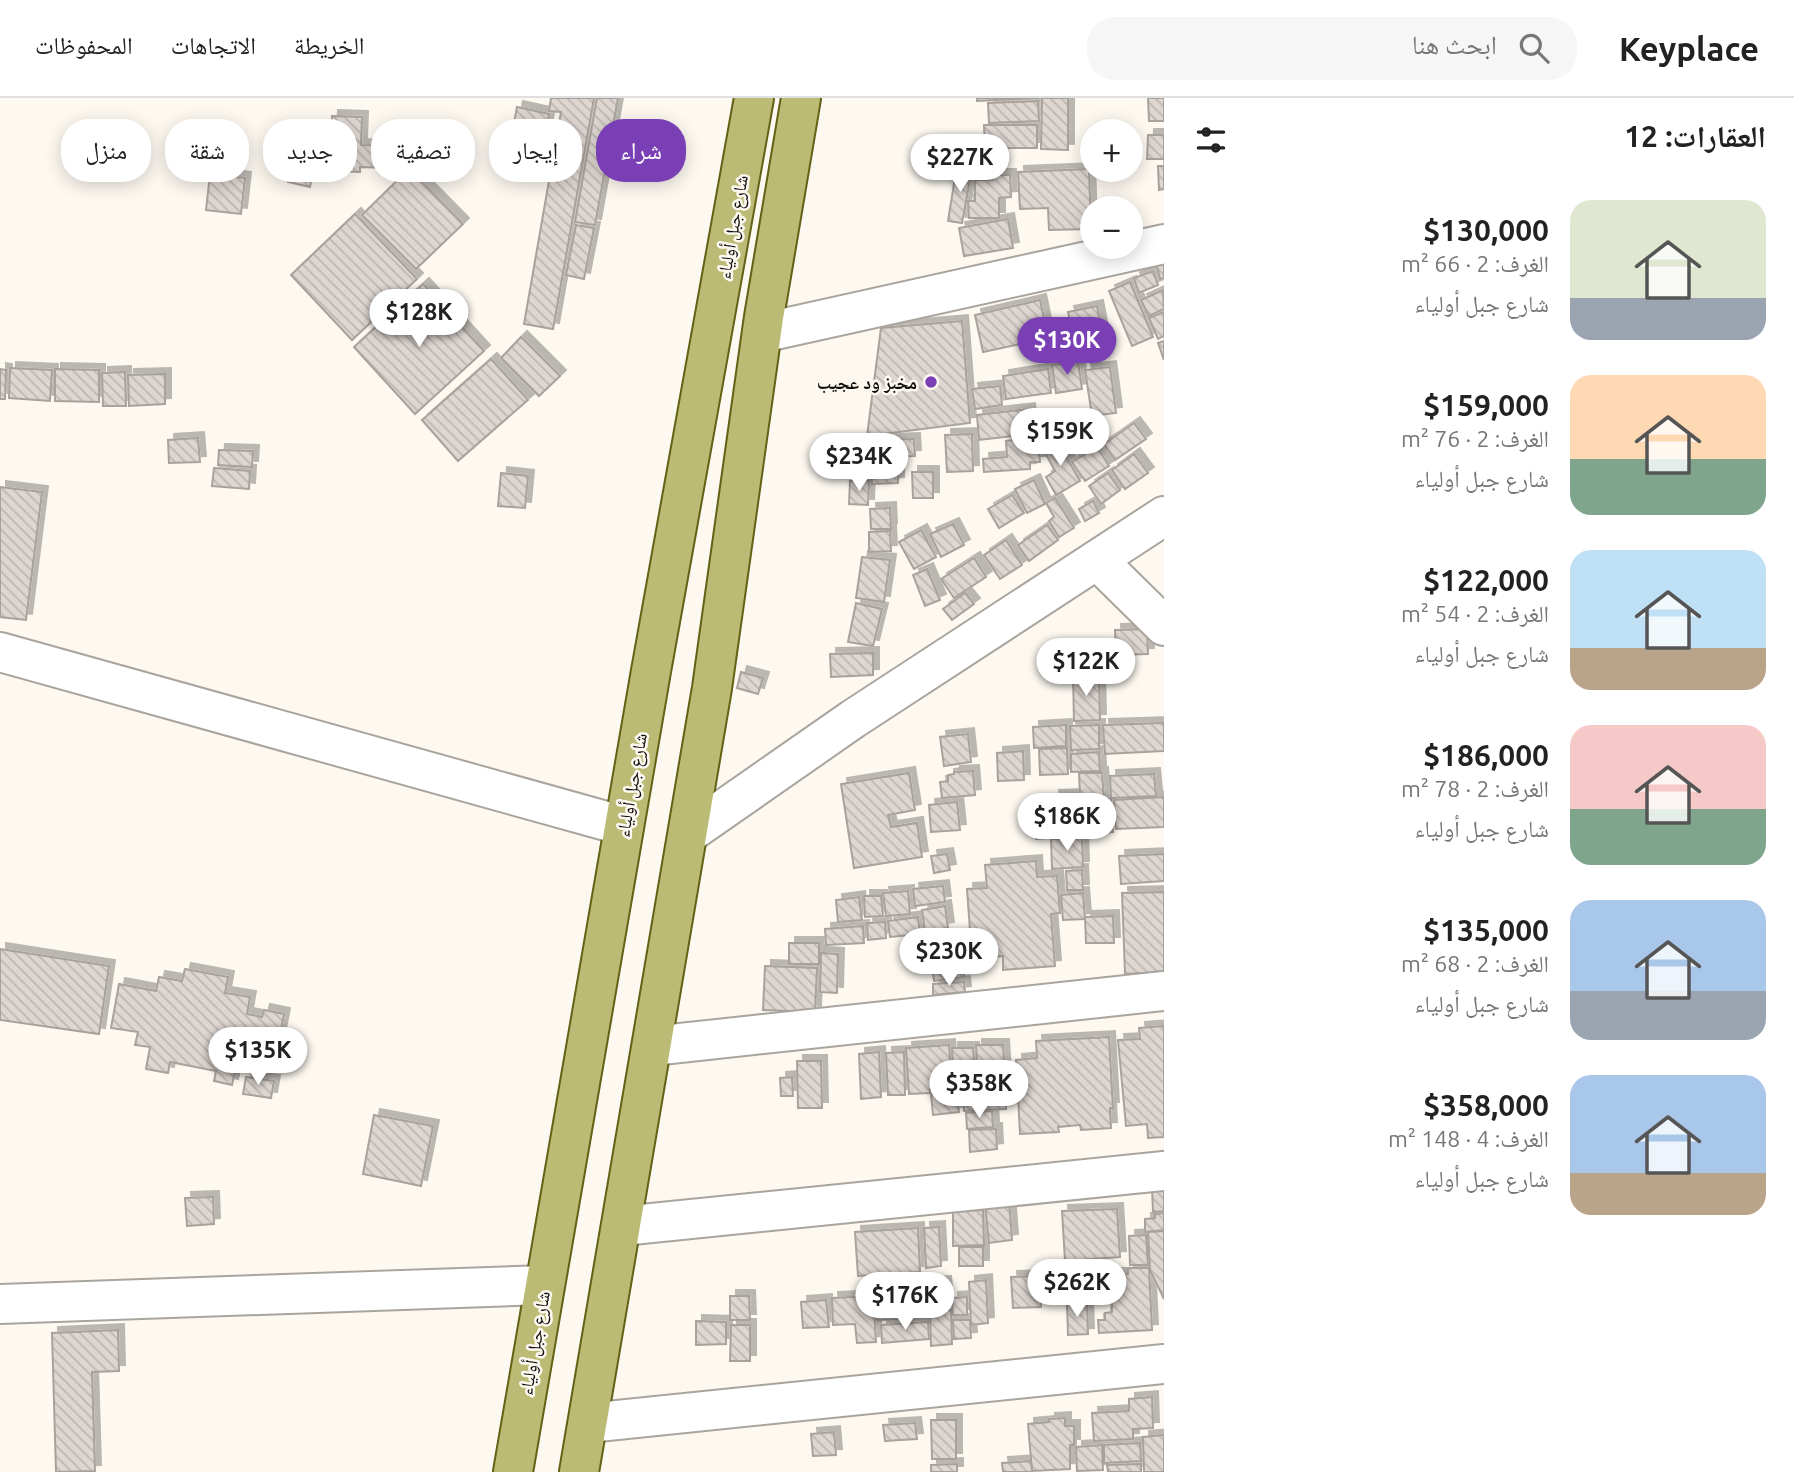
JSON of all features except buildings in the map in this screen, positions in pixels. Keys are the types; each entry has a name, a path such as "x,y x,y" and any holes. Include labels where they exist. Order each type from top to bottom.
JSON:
{"main road":[{"name":"شارع جبل أولياء","path":"513,1472 624,826 754,98"},
{"path":"579,1472 712,688 762,333 801,98"}],"street":[{"path":"762,333 1164,244"},
{"path":"688,834 853,719 1164,516"},
{"path":"1097,560 1164,626"},
{"path":"0,652 624,826"},
{"path":"652,1046 1164,991"},
{"path":"622,1226 1164,1171"},
{"path":"0,1304 544,1285"},
{"path":"588,1423 1164,1364"}],"place":[{"name":"مخبز ود عجيب","path":"931,382"}]}
